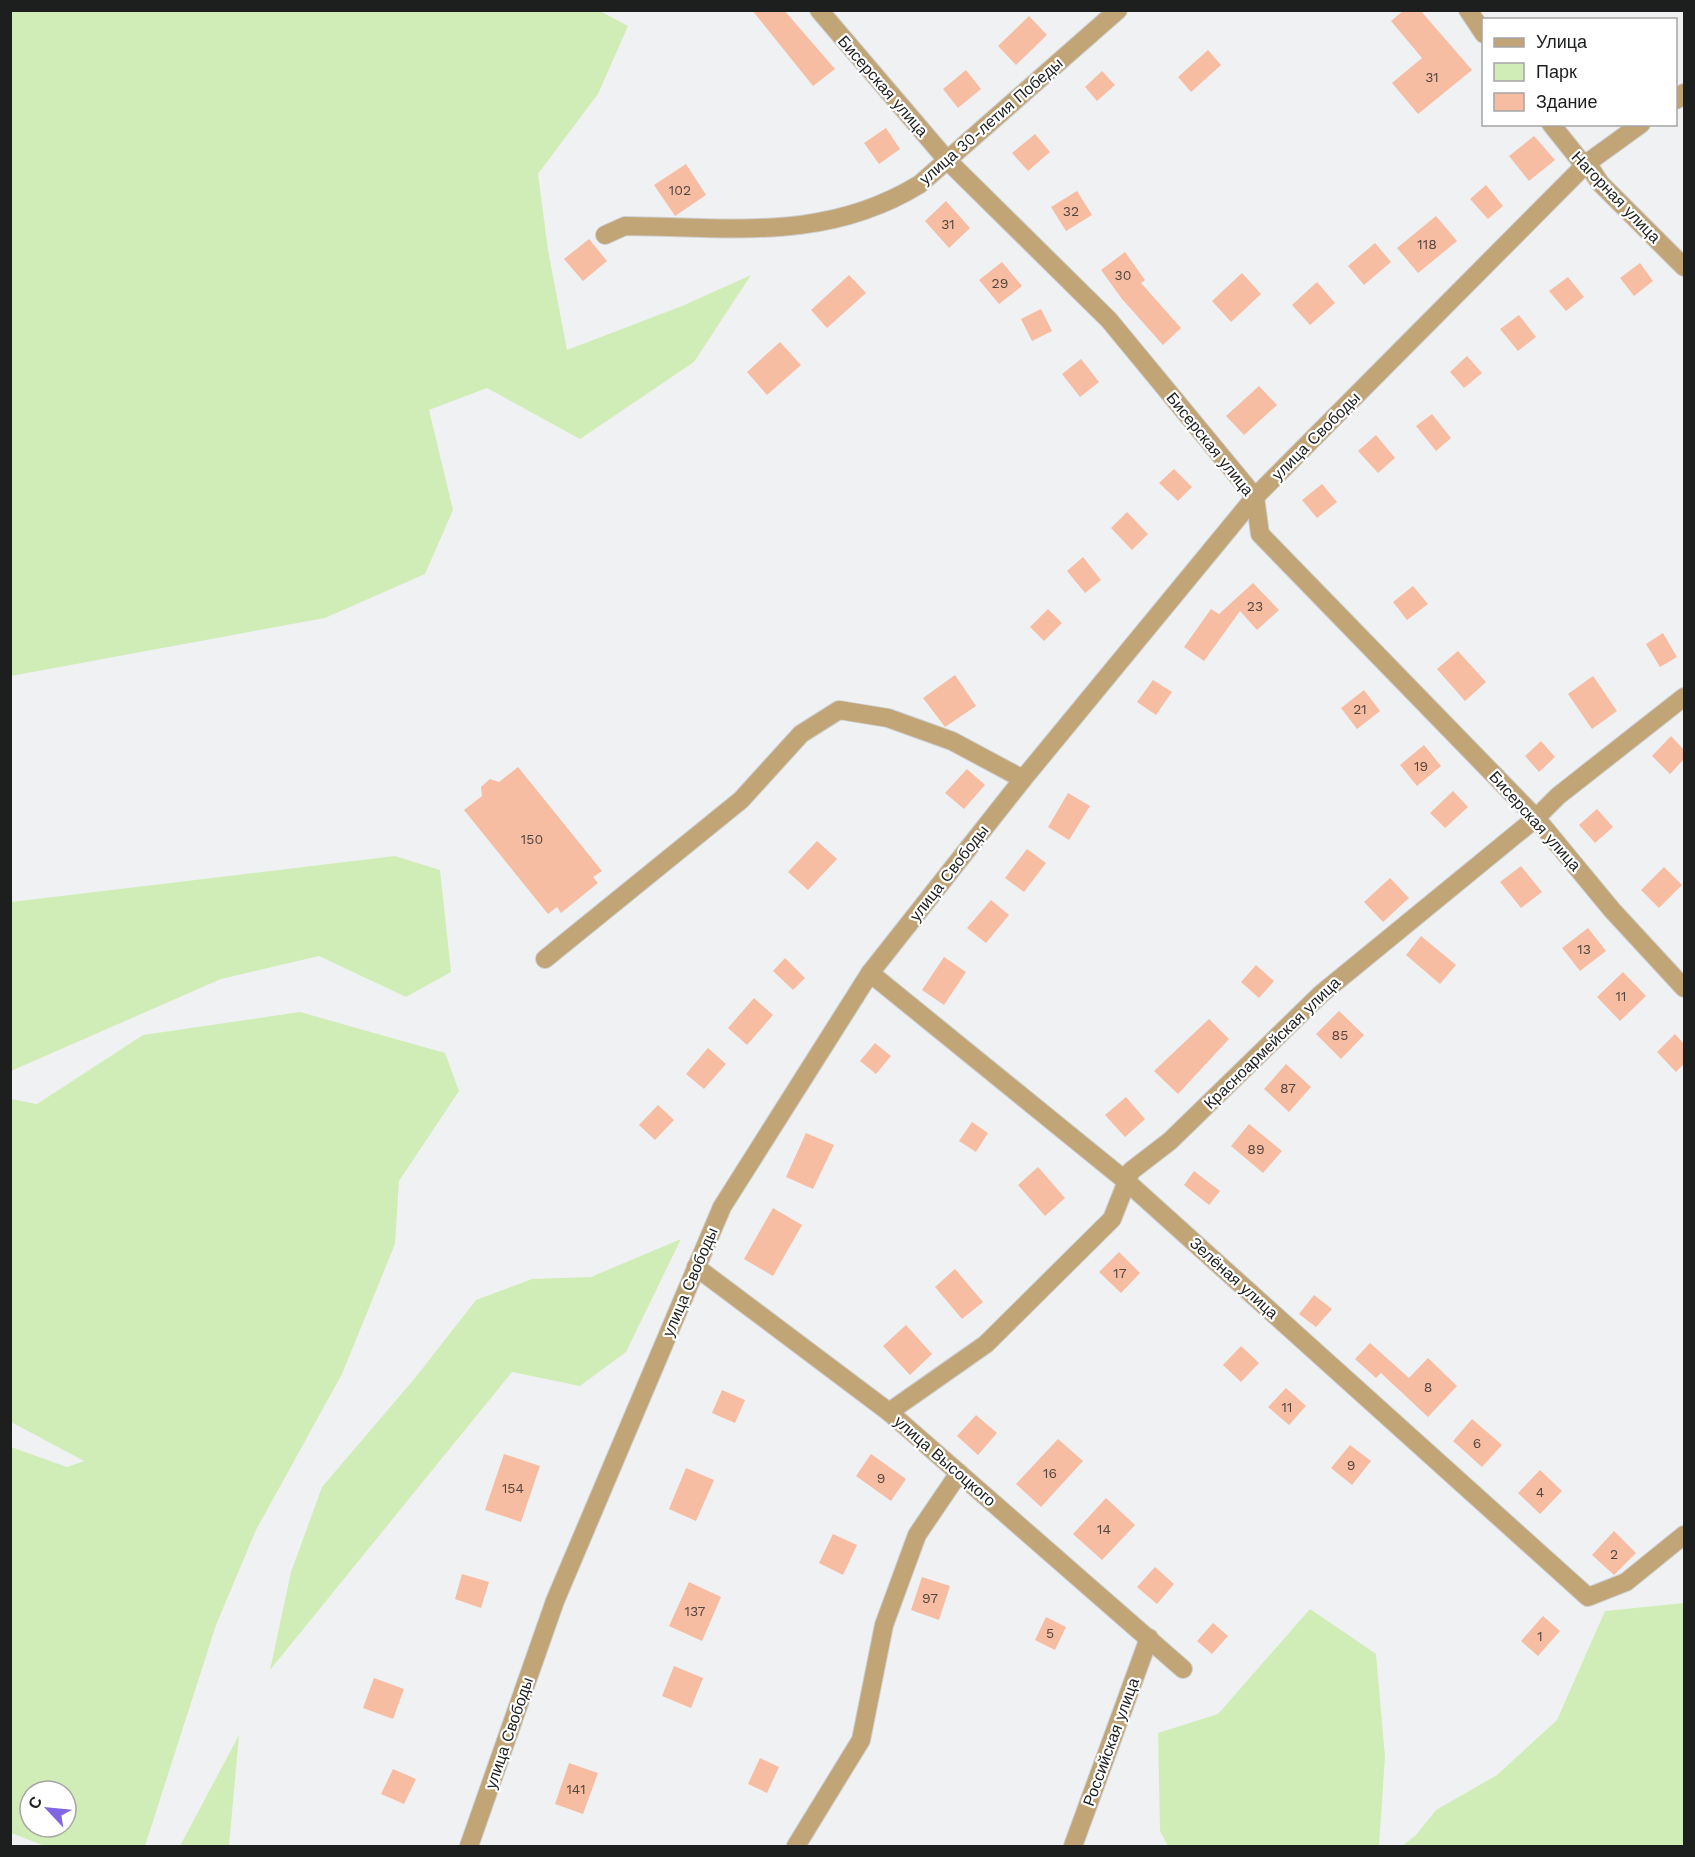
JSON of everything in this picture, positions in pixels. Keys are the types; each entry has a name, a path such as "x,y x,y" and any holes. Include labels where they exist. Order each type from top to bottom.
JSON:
{"street":[{"name":"Бисерская улица","path":"819,10 947,160 1109,320 1255,497 1260,534 1536,818 1612,910 1684,988"},
{"name":"улица 30-летия Победы","path":"605,235 626,226 781,228 821,224 850,216 899,197 921,184 1118,10"},
{"path":"1468,10 1482,31"},
{"name":"Нагорная улица","path":"1553,126 1579,159 1587,163 1600,183 1684,267"},
{"name":"улица Свободы","path":"469,1846 555,1601 722,1207 870,973 1023,778 1255,497 1587,163 1638,126"},
{"name":"Красноармейская улица","path":"889,1412 986,1344 1112,1219 1131,1171 1170,1141 1320,994 1536,818 1567,789 1684,697"},
{"path":"545,959 741,800 801,734 839,710 888,717 952,741 1023,778"},
{"name":"Зелёная улица","path":"870,973 1126,1181 1588,1597 1626,1581 1684,1536"},
{"name":"улица Высоцкого","path":"696,1267 889,1412 1183,1669"},
{"path":"796,1846 861,1740 884,1625 917,1535 959,1473"},
{"name":"Российская улица","path":"1073,1846 1149,1638"}],"green space":[{"path":"598,10 628,26 598,94 538,174 548,250 567,350 682,306 751,275 694,362 580,439 487,388 429,410 453,510 425,574 325,618 11,676 11,11"},
{"path":"395,856 440,870 451,972 406,997 319,956 221,979 11,1071 11,902"},
{"path":"300,1012 445,1053 459,1091 399,1181 395,1244 342,1374 256,1530 216,1625 145,1846 45,1846 27,1839 78,1839 78,1779 18,1779 18,1836 11,1833 11,1447 67,1467 84,1461 11,1422 11,1099 37,1104 143,1035"},
{"path":"681,1239 626,1352 580,1386 512,1372 270,1670 291,1572 322,1487 415,1378 476,1300 532,1279 591,1277"},
{"path":"1684,1603 1684,1846 1402,1846 1416,1835 1436,1810 1497,1775 1557,1720 1605,1611"},
{"path":"1310,1609 1376,1654 1385,1757 1379,1846 1168,1846 1160,1831 1158,1733 1218,1714"},
{"path":"239,1735 229,1846 180,1846"}],"building":[{"path":"752,10 784,10 835,69 813,86"},
{"path":"1404,10 1420,10 1472,70 1418,114 1392,83 1422,58 1391,21"},
{"path":"1029,16 1047,35 1016,65 998,46"},
{"path":"1208,50 1221,65 1191,92 1178,77"},
{"path":"966,70 981,89 958,108 943,89"},
{"path":"1102,71 1115,85 1097,101 1085,87"},
{"path":"886,128 900,149 879,164 864,143"},
{"path":"1035,134 1050,152 1028,171 1012,153"},
{"path":"1534,136 1555,160 1529,181 1509,156"},
{"path":"686,164 706,195 675,216 654,185"},
{"path":"1486,185 1503,206 1488,219 1470,199"},
{"path":"1077,191 1092,215 1066,231 1051,207"},
{"path":"946,201 970,228 949,248 925,221"},
{"path":"1436,216 1457,241 1418,273 1397,248"},
{"path":"589,239 607,261 583,281 564,259"},
{"path":"1375,243 1391,262 1364,285 1348,266"},
{"path":"1125,252 1145,280 1141,283 1181,328 1163,345 1122,299 1101,270"},
{"path":"1002,262 1022,286 999,304 979,280"},
{"path":"1640,263 1653,281 1634,296 1620,278"},
{"path":"1242,273 1261,294 1231,322 1212,301"},
{"path":"849,275 866,293 827,328 811,310"},
{"path":"1568,277 1584,297 1566,311 1549,291"},
{"path":"1317,282 1335,303 1310,325 1292,305"},
{"path":"1041,309 1052,331 1032,341 1021,319"},
{"path":"1519,315 1536,337 1518,351 1500,329"},
{"path":"780,342 801,365 767,395 747,372"},
{"path":"1467,356 1482,373 1464,388 1450,372"},
{"path":"1081,359 1099,382 1080,397 1062,374"},
{"path":"1259,386 1277,405 1244,435 1226,416"},
{"path":"1432,414 1451,438 1436,451 1416,426"},
{"path":"1376,435 1395,458 1378,473 1358,451"},
{"path":"1174,469 1192,487 1178,501 1159,483"},
{"path":"1322,484 1337,502 1317,518 1302,500"},
{"path":"1127,512 1148,534 1132,550 1111,528"},
{"path":"1083,557 1101,580 1085,593 1067,571"},
{"path":"1253,583 1279,610 1257,630 1240,611 1204,661 1184,647 1211,609 1219,614"},
{"path":"1413,586 1428,604 1407,620 1393,602"},
{"path":"1048,609 1062,623 1044,641 1030,627"},
{"path":"1663,633 1677,657 1660,667 1646,644"},
{"path":"1458,651 1486,682 1465,701 1437,669"},
{"path":"955,675 976,706 945,727 923,698"},
{"path":"1593,676 1617,711 1592,729 1568,694"},
{"path":"1153,680 1172,692 1156,715 1137,702"},
{"path":"1364,690 1380,711 1357,729 1341,708"},
{"path":"1671,736 1684,750 1684,759 1670,774 1652,756"},
{"path":"1541,741 1555,757 1539,772 1525,756"},
{"path":"1424,745 1441,766 1417,786 1400,765"},
{"path":"518,767 602,871 593,877 598,883 561,913 557,907 548,914 464,810 482,796 481,787 490,779 499,782"},
{"path":"967,769 985,785 964,809 945,793"},
{"path":"1453,791 1468,807 1445,828 1430,813"},
{"path":"1068,793 1090,806 1069,840 1048,827"},
{"path":"1597,809 1613,827 1595,843 1579,825"},
{"path":"817,841 837,859 808,890 788,872"},
{"path":"1027,849 1046,863 1024,892 1005,878"},
{"path":"1521,866 1542,892 1521,908 1500,882"},
{"path":"1664,867 1682,885 1659,908 1641,890"},
{"path":"1390,878 1409,898 1383,922 1364,902"},
{"path":"991,900 1009,915 986,943 967,928"},
{"path":"1588,928 1606,951 1580,971 1562,948"},
{"path":"1421,936 1456,965 1440,984 1406,955"},
{"path":"944,957 966,972 944,1005 922,990"},
{"path":"785,958 805,978 793,990 773,971"},
{"path":"1256,965 1274,981 1259,998 1241,982"},
{"path":"1623,972 1646,996 1620,1021 1597,997"},
{"path":"754,998 773,1015 747,1045 728,1028"},
{"path":"1339,1011 1364,1035 1341,1059 1316,1034"},
{"path":"1209,1019 1229,1039 1178,1094 1154,1071"},
{"path":"1675,1034 1684,1044 1684,1064 1676,1072 1657,1052"},
{"path":"875,1043 891,1056 876,1074 860,1061"},
{"path":"708,1048 726,1064 704,1089 686,1074"},
{"path":"1286,1064 1311,1087 1289,1112 1264,1089"},
{"path":"1126,1097 1145,1119 1125,1137 1105,1115"},
{"path":"658,1105 674,1120 655,1140 639,1125"},
{"path":"972,1122 988,1133 976,1152 959,1141"},
{"path":"1249,1124 1282,1151 1263,1173 1231,1146"},
{"path":"806,1133 834,1145 813,1189 786,1177"},
{"path":"1038,1167 1065,1198 1045,1216 1018,1185"},
{"path":"1194,1171 1220,1191 1209,1205 1184,1185"},
{"path":"773,1208 802,1225 773,1276 744,1259"},
{"path":"1119,1252 1140,1273 1121,1293 1099,1272"},
{"path":"955,1269 983,1302 962,1319 935,1287"},
{"path":"1314,1295 1332,1309 1316,1327 1299,1314"},
{"path":"906,1325 932,1354 910,1375 883,1346"},
{"path":"1370,1343 1409,1378 1428,1358 1457,1386 1428,1417 1381,1373 1376,1378 1355,1359"},
{"path":"1241,1346 1259,1363 1241,1382 1223,1365"},
{"path":"1286,1388 1306,1406 1289,1425 1268,1407"},
{"path":"722,1390 745,1400 735,1423 712,1413"},
{"path":"976,1415 997,1433 978,1455 957,1436"},
{"path":"1472,1419 1502,1445 1482,1467 1453,1441"},
{"path":"1058,1439 1083,1461 1041,1507 1016,1484"},
{"path":"1350,1445 1371,1461 1352,1485 1331,1468"},
{"path":"504,1454 540,1466 521,1522 485,1510"},
{"path":"871,1454 906,1479 891,1501 856,1476"},
{"path":"686,1468 714,1480 696,1521 669,1509"},
{"path":"1540,1470 1562,1491 1540,1514 1518,1493"},
{"path":"1106,1498 1135,1525 1102,1560 1073,1534"},
{"path":"1614,1531 1636,1553 1614,1575 1592,1555"},
{"path":"833,1534 857,1545 843,1575 819,1563"},
{"path":"1155,1567 1174,1584 1157,1604 1137,1587"},
{"path":"462,1574 489,1582 481,1608 455,1599"},
{"path":"922,1577 950,1586 939,1620 911,1610"},
{"path":"689,1582 721,1597 702,1641 669,1626"},
{"path":"1543,1616 1560,1631 1538,1656 1521,1641"},
{"path":"1046,1617 1066,1627 1055,1650 1035,1640"},
{"path":"1213,1623 1228,1636 1212,1654 1197,1641"},
{"path":"674,1666 703,1678 691,1708 662,1696"},
{"path":"374,1678 404,1689 393,1719 363,1708"},
{"path":"760,1758 779,1767 767,1793 748,1784"},
{"path":"569,1763 598,1773 583,1814 555,1804"},
{"path":"393,1769 416,1779 404,1804 381,1794"}]}
